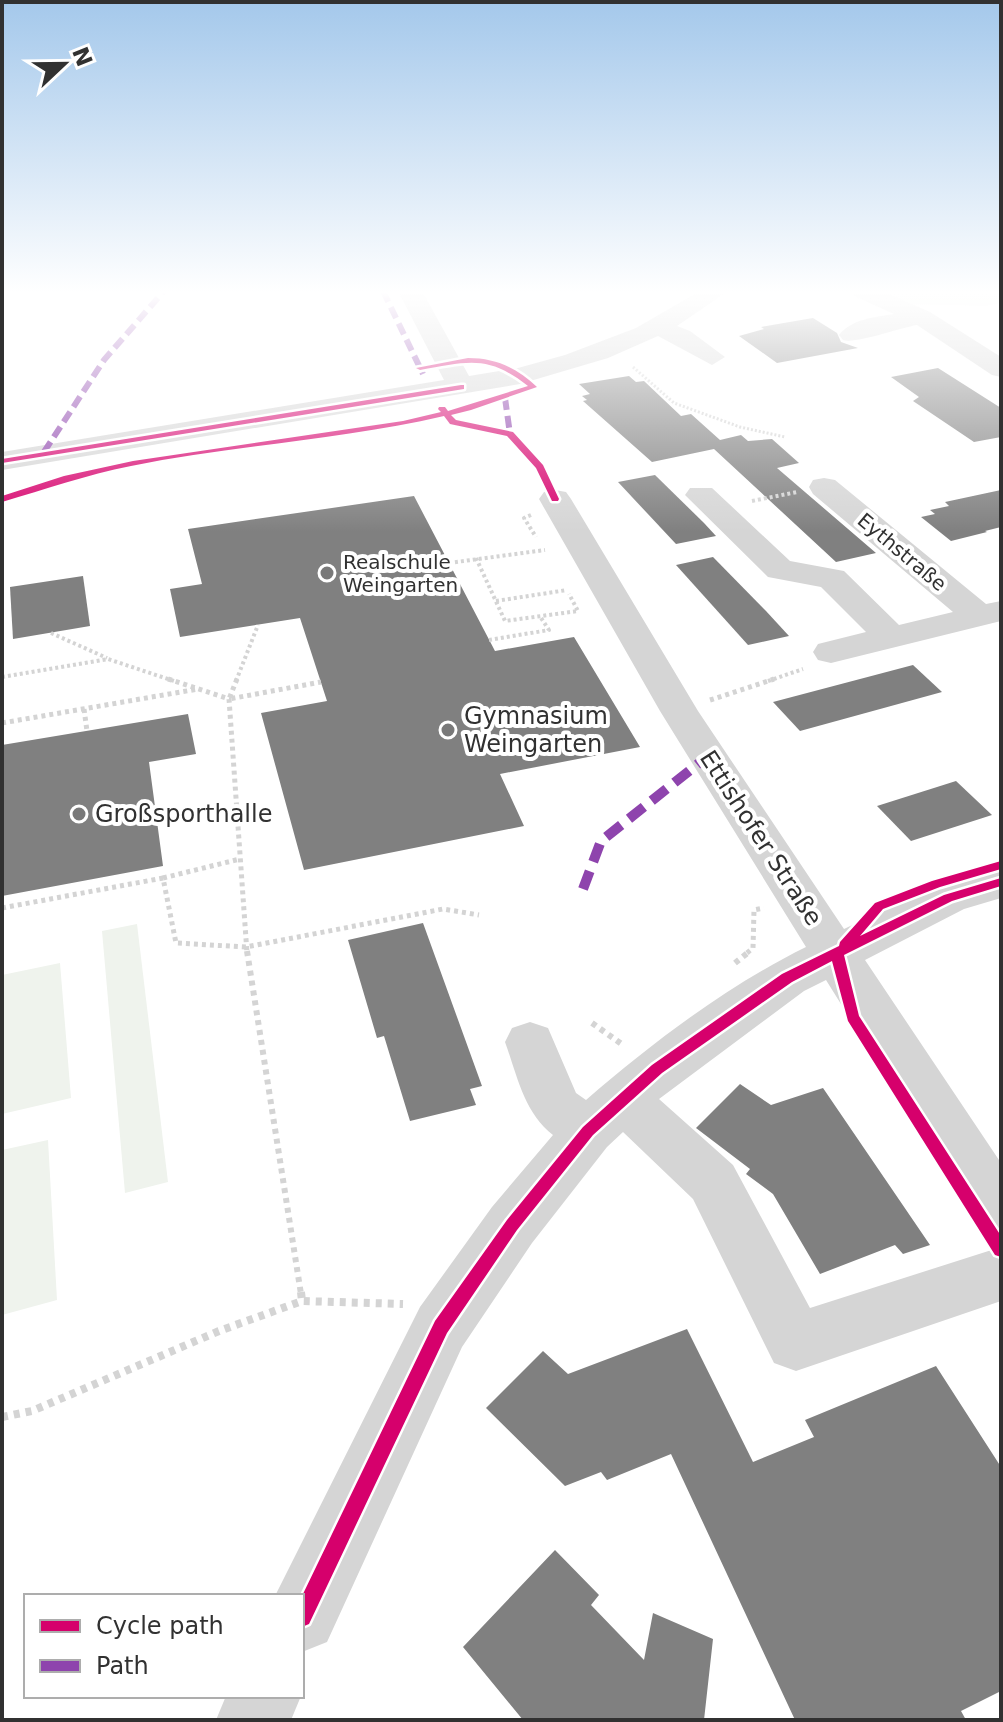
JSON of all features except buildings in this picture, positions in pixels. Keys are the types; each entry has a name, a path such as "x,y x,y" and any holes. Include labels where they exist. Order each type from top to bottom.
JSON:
{"street":[{"path":"453,371 461,387"},
{"path":"2,461 461,387 529,371"},
{"name":"Eythstraße","path":"824,487 990,613"},
{"name":"Ettishofer Straße","path":"555,499 679,711 1001,1211"},
{"path":"708,502 780,570 832,578 891,637"},
{"name":"Eythstraße","path":"831,652 990,613"},
{"path":"304,1613 441,1327 512,1225 606,1115 657,1069 787,978 948,898 1001,882"},
{"path":"530,1042 555,1107 606,1115 713,1182 796,1342 1001,1274"},
{"path":"253,1720 263,1698"}],"path":[{"path":"639,371 674,403 740,427 785,437"},
{"path":"708,502 824,487"},
{"path":"449,563 543,548 549,558"},
{"path":"476,558 505,621 578,611 561,579"},
{"path":"496,601 567,590"},
{"path":"489,640 549,630 541,618"},
{"path":"258,625 229,699 246,947 302,1301"},
{"path":"51,633 108,659 229,699 321,682"},
{"path":"679,711 811,667 831,652"},
{"path":"2,677 108,659"},
{"path":"2,723 199,689"},
{"path":"84,709 87,731"},
{"path":"2,908 163,878 240,859"},
{"path":"163,878 176,943 246,947 443,909 479,915"},
{"path":"2,1417 32,1411 219,1331 302,1301 403,1304 441,1327"}],"shaded area":[{"path":"137,924 168,1182 125,1193 102,931"},
{"path":"60,963 71,1098 2,1114 2,975"},
{"path":"48,1140 57,1300 2,1315 2,1150"}],"marked path":[{"path":"44,452 97,371"},
{"path":"505,398 510,434"},
{"path":"583,889 601,841 708,756"}],"cycle path":[{"path":"2,499 67,478 133,463 403,423 469,408 533,387 512,371"},
{"path":"2,461 461,387"},
{"path":"442,409 453,422 510,434 540,467 555,499"},
{"path":"845,945 879,906 936,884 1001,865"},
{"path":"304,1613 441,1327 512,1225 588,1131 657,1069 787,978 948,898 1001,882"},
{"path":"837,954 853,1017 1001,1250"}],"place":[{"name":"Realschule Weingarten","path":"327,573"},
{"name":"Gymnasium Weingarten","path":"448,730"},
{"name":"Großsporthalle","path":"79,814"}]}
